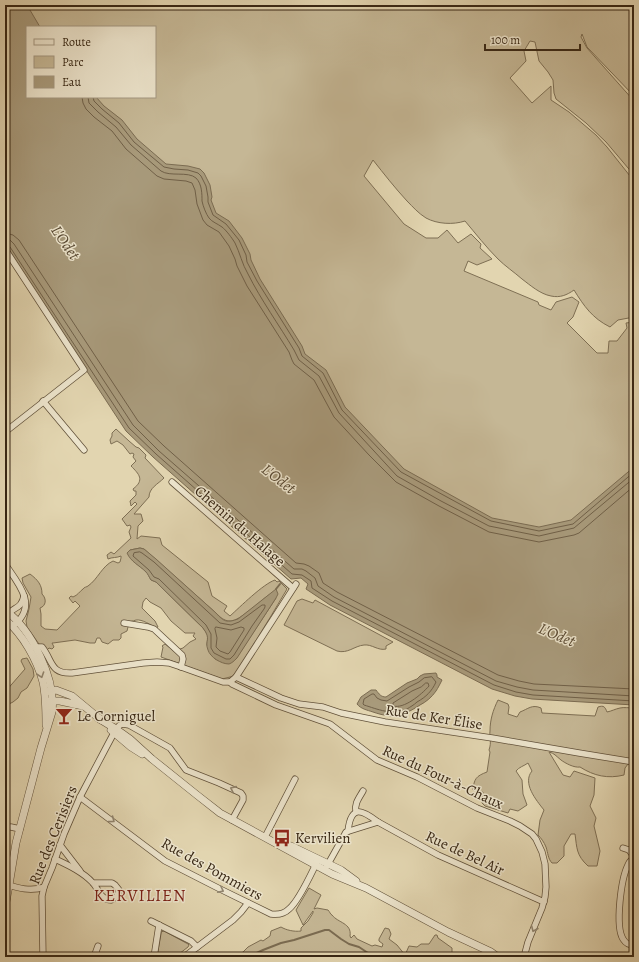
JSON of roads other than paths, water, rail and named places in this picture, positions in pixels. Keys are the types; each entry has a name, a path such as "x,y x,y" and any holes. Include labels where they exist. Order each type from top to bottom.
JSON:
{"street":[{"path":"5,249 84,370 5,432"},
{"path":"43,402 84,450"},
{"name":"Chemin du Halage","path":"172,482 277,574 294,586 236,677"},
{"path":"5,564 21,587 26,602 26,609 15,624"},
{"path":"276,580 277,574"},
{"path":"5,928 7,884 16,843 52,712 53,701 41,675 33,650 8,614 21,604 24,595"},
{"path":"124,623 154,629 182,655 182,667"},
{"path":"15,624 24,642 33,650"},
{"name":"Rue du Four-à-Chaux","path":"33,650 38,647 42,647 54,667 58,671 64,673 153,662 182,667 219,681 226,683 230,682 276,705 330,724 378,760 417,777 467,804 510,821 525,830 534,836 542,852 547,884 544,902 528,942 524,957"},
{"path":"230,682 236,677"},
{"name":"Rue de Ker Élise","path":"236,677 281,698 299,704 328,708 341,713 385,722 634,762"},
{"path":"46,732 45,701 48,691"},
{"path":"48,691 59,691 76,698 115,731 131,748 152,759 206,802 233,818 327,867 342,871 366,888 448,932 491,952 506,957"},
{"path":"45,701 60,701 84,706"},
{"path":"115,731 123,724 129,725 170,748 186,770 241,793 243,800 233,818"},
{"name":"Rue des Cerisiers","path":"43,957 42,896 44,887 68,823 115,731"},
{"path":"266,835 295,779"},
{"path":"327,867 348,831 350,820 356,812 356,803 363,791"},
{"name":"Rue des Pommiers","path":"80,797 165,860 271,914 278,915 290,908 299,896 317,862"},
{"name":"Rue de Bel Air","path":"356,812 359,811 365,813 378,822 438,855 544,902"},
{"path":"348,831 378,822"},
{"path":"5,827 12,827 20,830"},
{"path":"60,845 81,873"},
{"path":"623,848 629,850 634,857 628,865 621,894 620,926 622,937 626,943 634,945"},
{"path":"55,859 81,873 93,883 104,899 111,900 117,896 119,890 114,883 93,883"},
{"path":"7,884 13,887 31,889 44,887"},
{"path":"31,889 42,896"},
{"path":"184,957 232,920 248,903"},
{"path":"151,921 190,941 197,947"},
{"path":"154,957 159,925"},
{"path":"94,957 98,946"},
{"path":"491,952 498,957"}],"water":[{"name":"L'Odet","path":"5,5 27,5 39,26 26,26 26,98 97,98 104,106 122,120 137,139 166,164 188,166 200,169 204,173 210,185 211,200 216,213 229,221 242,238 260,279 302,346 305,354 326,370 345,407 404,469 492,518 539,527 571,520 634,467 634,705 532,699 515,696 492,689 330,605 306,589 308,584 301,578 291,579 153,457 126,431 5,246"},
{"path":"140,548 144,549 156,559 226,621 238,619 276,589 278,594 276,598 233,662 229,664 223,663 216,660 209,653 207,647 207,635 203,628 156,582 151,580 146,572 131,559 127,553 130,550"},
{"path":"436,673 437,677 442,680 438,689 424,702 403,714 392,716 380,714 364,709 357,704 361,697 371,690 376,690 381,696 386,697 424,674"}],"waterway":[{"path":"276,589 280,584"},
{"path":"248,957 281,943 325,930 329,930 349,944 359,947 374,957"}],"place":[{"name":"Le Corniguel","path":"64,716"},
{"name":"Kervilien","path":"282,838"}],"district":[{"name":"KERVILIEN","path":"140,895"}]}
